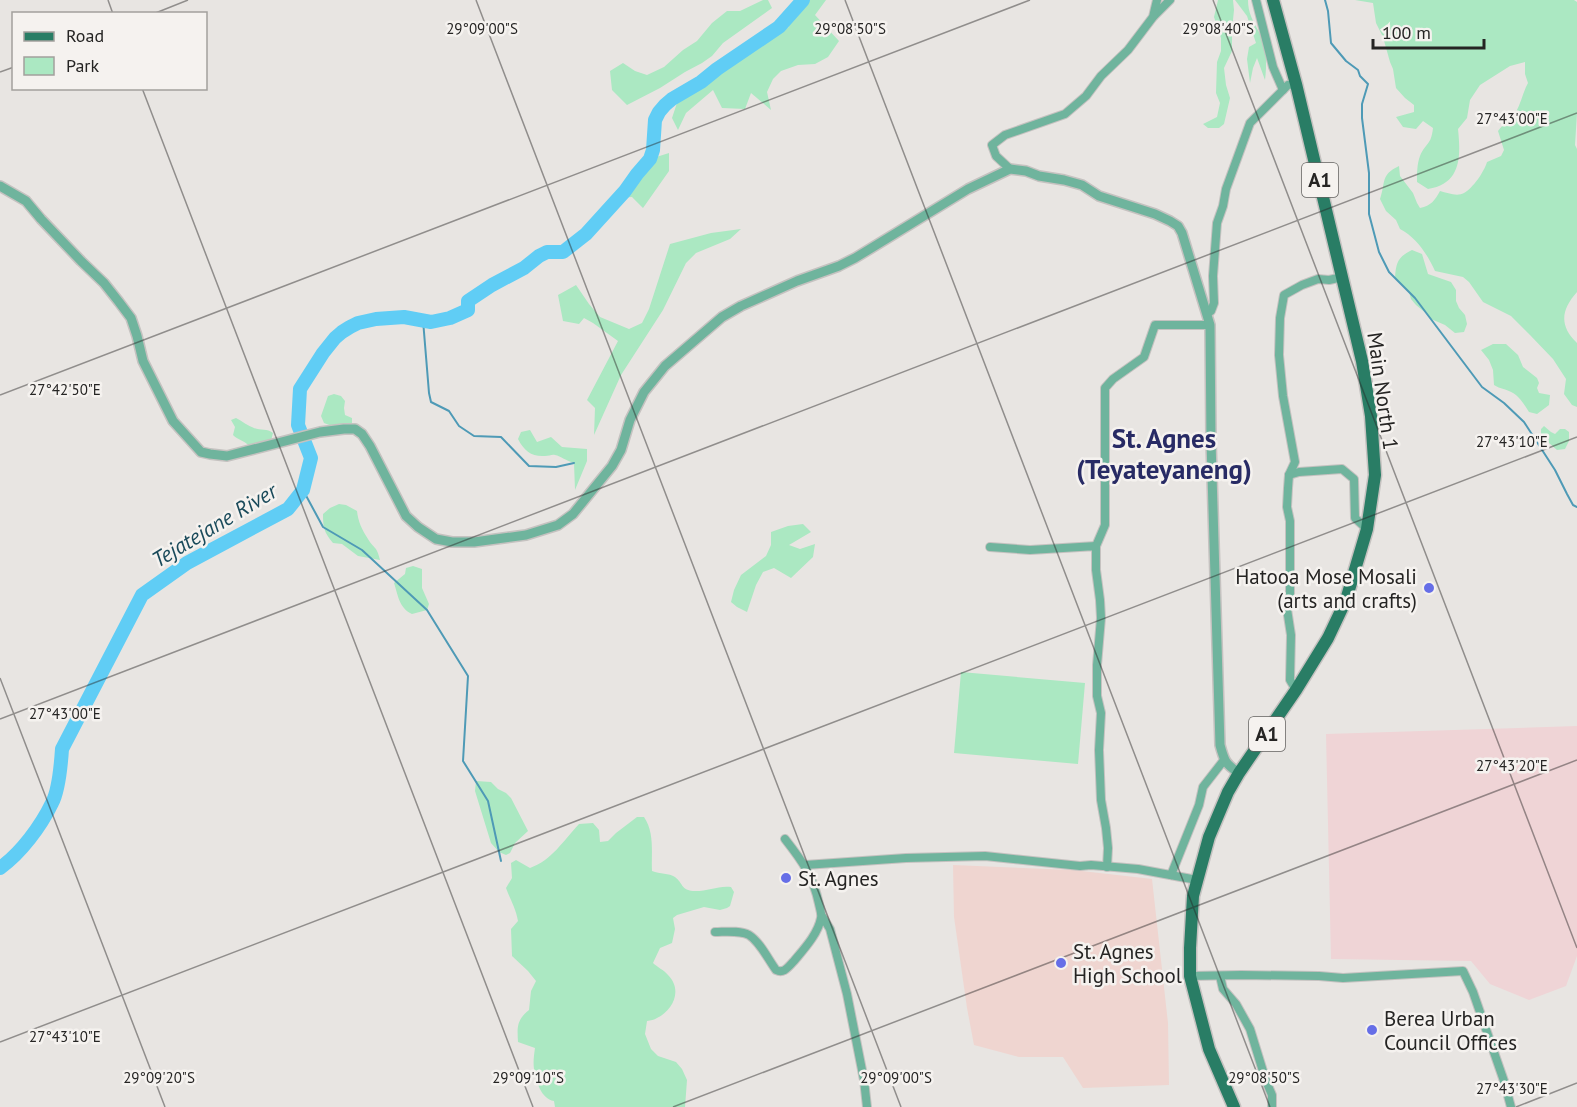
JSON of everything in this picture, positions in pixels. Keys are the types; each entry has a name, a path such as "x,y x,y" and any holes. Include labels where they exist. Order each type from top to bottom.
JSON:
{"main road":[{"name":"Main North 1","path":"1234,1107 1209,1049 1190,976 1193,896 1209,837 1228,792 1328,638 1346,600 1367,529 1375,474 1371,416 1362,361 1296,84 1273,0"}],"street":[{"path":"1153,17 1157,0"},
{"path":"1010,169 996,156 992,145 1005,135 1065,114 1086,96 1101,76 1128,50 1153,17 1170,0"},
{"path":"1256,0 1272,67 1283,90"},
{"path":"1208,313 1214,303 1213,276 1217,223 1226,189 1250,123 1288,85 1296,84"},
{"path":"0,186 26,201 49,228 104,283 119,302 131,318 143,361 173,421 201,452 227,456 320,432 356,429 370,446 406,516 436,539 452,542 474,542 526,535 558,525 573,514 602,481 621,450 630,420 653,379 664,366 722,317 758,297 855,258 968,189 1010,169 1082,185 1099,196 1155,214 1178,226 1185,239 1210,325 1220,745 1224,760 1239,772"},
{"path":"1296,690 1290,680 1291,635 1287,609 1290,596 1290,521 1287,507 1289,475 1295,462 1283,396 1280,318 1284,295 1318,279 1329,280 1343,277"},
{"path":"1107,867 1107,838 1101,800 1099,729 1101,713 1097,696 1101,618 1096,570 1096,546 1105,525 1105,388 1144,357 1155,325 1210,325"},
{"path":"1289,475 1299,472 1342,469 1354,479 1355,518 1367,529"},
{"path":"990,547 1030,550 1096,546"},
{"path":"1171,875 1199,805 1203,787 1224,760"},
{"path":"785,839 805,865 816,889 822,916 830,929 847,994 867,1107"},
{"path":"805,865 906,858 985,856 1080,867 1092,865 1138,869 1197,880"},
{"path":"715,932 748,935 761,948 776,970 783,972 803,951 815,933 822,916"},
{"path":"1190,976 1343,978 1462,971 1473,992 1511,1107"},
{"path":"1220,976 1223,989 1236,1004 1250,1029 1272,1095 1272,1107"}],"shaded area":[{"path":"1577,726 1577,956 1566,986 1529,1000 1490,984 1471,961 1331,959 1326,734"},
{"name":"St. Agnes High School","path":"953,865 1073,870 1152,879 1168,1023 1169,1085 1083,1088 1063,1057 1019,1057 974,1045 954,917"}],"green space":[{"path":"763,0 768,0 772,8 723,43 712,56 702,63 627,105 612,90 610,71 623,63 647,75 664,67 697,41 712,23 727,11 740,11"},
{"path":"804,0 826,0 815,15 839,41 828,57 815,64 798,65 781,71 773,79 767,92 771,110 751,93 745,109 722,108 713,90 686,113 678,130 672,118 677,103 774,30 788,28 794,11"},
{"path":"1218,0 1233,0 1232,51 1224,68 1230,98 1224,124 1219,128 1208,128 1203,124 1217,117 1220,103 1216,93 1217,62 1221,51 1221,38 1214,17"},
{"path":"1235,0 1248,0 1250,13 1262,37 1266,62 1265,80 1257,58 1250,83 1247,59 1249,47 1256,43 1247,16"},
{"path":"1355,0 1574,0 1577,2 1575,145 1577,149 1577,292 1568,305 1564,318 1567,330 1577,343 1577,407 1572,405 1564,394 1566,379 1553,359 1511,316 1483,302 1463,277 1435,271 1421,247 1400,229 1380,199 1386,176 1399,166 1400,176 1413,193 1420,208 1432,202 1440,191 1458,195 1471,187 1481,175 1487,162 1501,156 1504,150 1498,131 1516,112 1528,83 1525,62 1510,66 1480,85 1470,100 1467,118 1458,129 1459,159 1453,175 1439,186 1428,189 1417,182 1417,169 1420,156 1430,141 1433,128 1423,121 1416,129 1403,127 1396,117 1414,112 1414,105 1396,88 1393,69 1376,23 1373,3"},
{"path":"669,153 669,171 643,208 632,197 618,198 650,159"},
{"path":"741,229 730,239 696,253 686,263 663,310 621,375 594,435 595,408 587,400 618,341 584,318 579,324 563,321 558,295 576,285 600,317 629,329 642,323 649,309 670,244 711,233"},
{"path":"1412,250 1422,254 1428,274 1451,282 1456,290 1456,301 1465,315 1467,324 1464,332 1455,333 1445,325 1431,319 1416,305 1409,292 1395,278 1399,261"},
{"path":"1493,344 1506,344 1518,355 1523,367 1537,378 1539,393 1550,395 1549,405 1537,414 1529,412 1516,395 1494,385 1493,370 1481,350"},
{"path":"334,394 341,396 345,401 345,415 352,418 352,425 332,426 324,423 321,416 328,396"},
{"path":"236,418 254,428 271,431 273,433 271,441 248,445 237,438 233,435 235,427 231,420"},
{"path":"1544,426 1555,434 1560,429 1569,432 1569,441 1565,449 1557,450 1541,436 1541,429"},
{"path":"530,430 537,442 551,437 562,447 587,449 587,461 575,490 574,463 559,456 536,455 523,447 518,439 521,432"},
{"path":"339,504 357,511 362,529 380,560 358,556 342,544 333,543 330,539 323,523 323,514"},
{"path":"803,524 811,532 789,545 800,549 815,544 813,557 791,578 774,568 763,572 747,612 731,602 741,575 766,556 771,545 771,532"},
{"path":"413,566 422,569 422,588 429,604 427,610 412,614 402,605 394,583 405,574 406,568"},
{"path":"961,672 1085,683 1078,764 954,753"},
{"path":"476,781 491,782 506,793 511,798 528,831 506,855 499,852 491,843 475,791"},
{"path":"637,817 644,817 650,830 652,871 673,876 689,890 731,887 734,892 730,906 727,908 720,910 704,907 673,918 675,929 672,943 660,948 653,963 672,981 675,993 668,1010 656,1019 647,1021 645,1034 651,1049 658,1056 676,1062 682,1069 687,1080 685,1107 555,1107 554,1101 549,1100 542,1093 538,1084 534,1066 535,1048 518,1042 519,1024 529,1010 531,991 536,981 512,956 511,929 518,921 506,888 512,878 511,863 516,860 530,868 538,865 557,849 579,824 593,823 599,830 600,842 608,841"}],"waterway":[{"name":"Tejatejane River","path":"0,868 23,847 47,812 56,791 62,749 142,595 187,563 288,509 303,490 311,458 298,425 300,389 335,338 358,323 376,319 404,317 431,322 450,318 468,310 468,301 524,268 539,256 547,252 563,252 586,234 650,159 653,150 655,120 665,105 779,27 803,0"},
{"path":"1325,0 1331,43 1346,61 1358,70 1360,76 1368,84 1362,104 1362,118 1369,173 1369,214 1379,252 1389,272 1415,298 1482,387 1524,422 1555,470 1573,505 1577,507"},
{"path":"423,320 431,402 449,411 459,426 474,436 501,437 529,466 556,467 574,463"},
{"path":"303,490 323,527 362,550 427,610 468,676 463,761 488,801 501,861"}],"place":[{"name":"Hatooa Mose Mosali (arts and crafts)","path":"1429,588"},
{"name":"St. Agnes","path":"786,878"},
{"name":"St. Agnes High School","path":"1061,963"},
{"name":"Berea Urban Council Offices","path":"1372,1030"}],"district":[{"name":"St. Agnes (Teyateyaneng)","path":"1164,454"}]}
